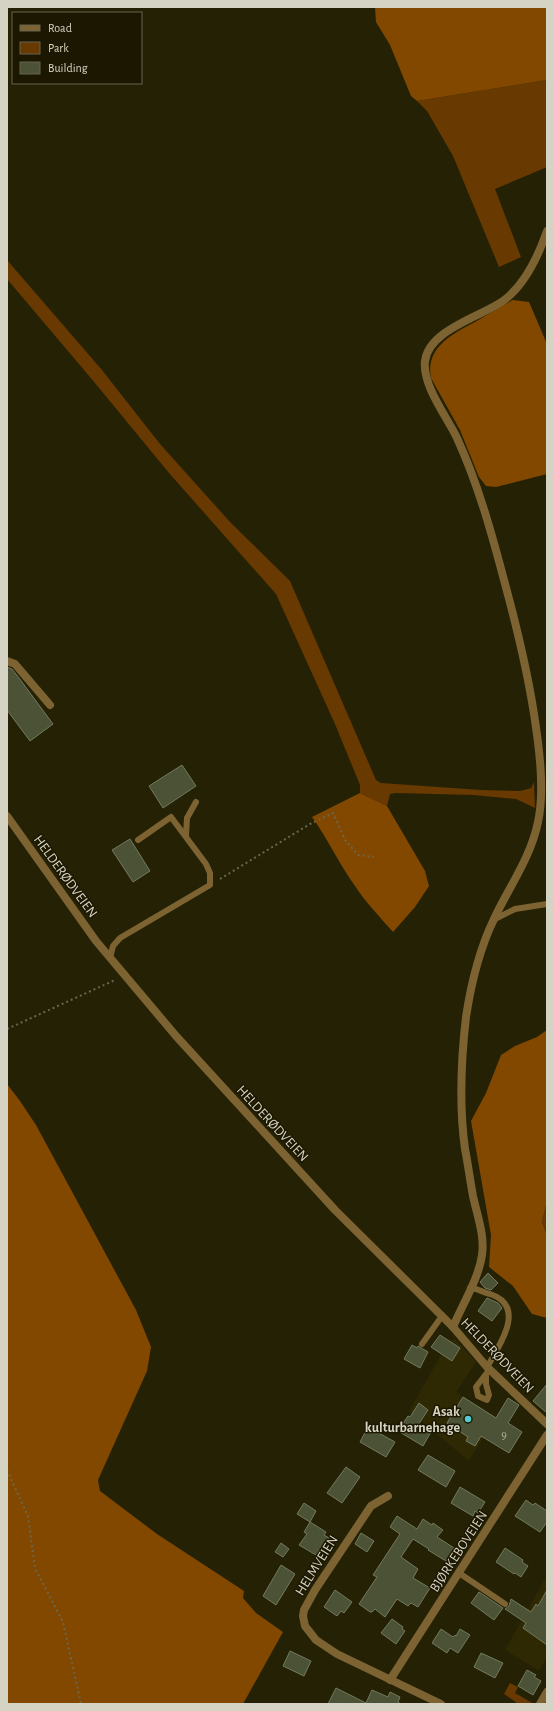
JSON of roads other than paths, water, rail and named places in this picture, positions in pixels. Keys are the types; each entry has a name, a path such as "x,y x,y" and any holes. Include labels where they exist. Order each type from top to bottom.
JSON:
{"street":[{"path":"453,1327 480,1264 483,1252 465,1145 461,1100 466,1016 477,962 493,920 525,862 538,823 541,800 540,771 534,716 510,605 483,504 457,438 428,382 425,371 425,360 428,350 436,340 450,330 503,301 516,289 524,280 547,234"},
{"path":"7,660 15,664 50,705"},
{"name":"HELDERØDVEIEN","path":"7,816 80,919 124,976 207,1071 335,1210 453,1327 487,1370 547,1424"},
{"name":"BJØRKEBOVEIEN","path":"390,1680 547,1435"},
{"name":"HELMVEIEN","path":"388,1496 371,1506 347,1539 315,1590 304,1610 303,1616 308,1630 316,1640 327,1648 348,1660 441,1704"},
{"path":"540,1704 547,1692"}],"lane":[{"path":"186,836 187,818 196,802"},
{"path":"110,958 113,946 120,938 210,885 210,873 206,864 171,817 138,840"},
{"path":"493,920 516,909 547,904"},
{"path":"470,1288 482,1289 489,1294 497,1296 504,1300 508,1309 509,1317 507,1328 487,1370"},
{"path":"422,1344 442,1316"},
{"path":"459,1573 505,1604"}],"place":[{"name":"Asak kulturbarnehage","path":"468,1419"}]}
